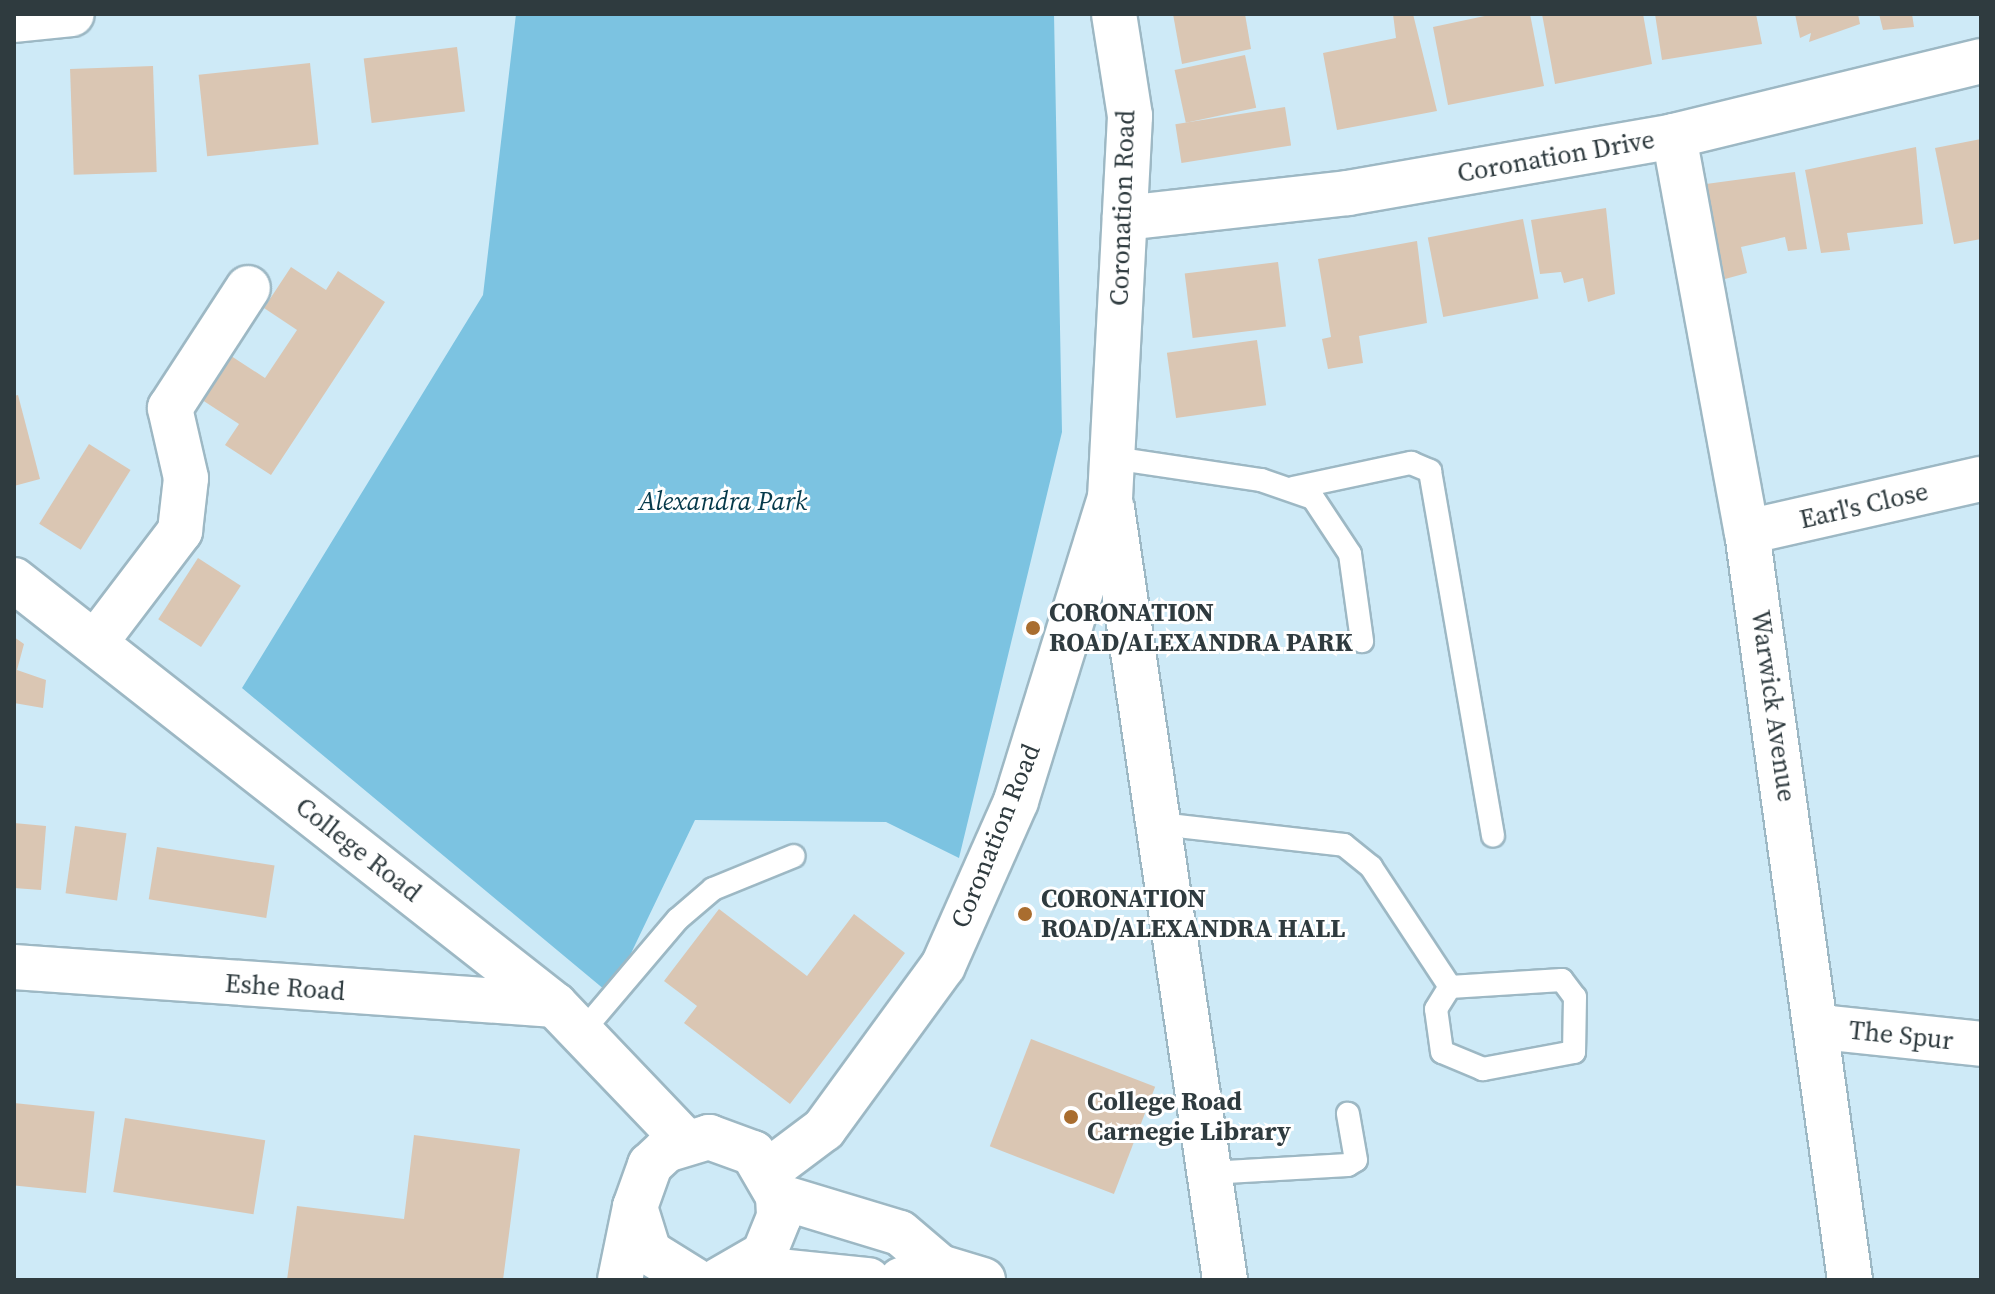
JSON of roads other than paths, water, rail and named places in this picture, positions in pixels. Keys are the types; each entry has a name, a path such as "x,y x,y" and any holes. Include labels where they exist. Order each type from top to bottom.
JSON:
{"street":[{"path":"14,20 72,14"},
{"name":"Coronation Road","path":"773,1184 824,1129 943,966 1016,801 1112,478 1130,116 1114,14"},
{"name":"Coronation Drive","path":"1125,218 1348,193 1674,136 1981,61"},
{"name":"Warwick Avenue","path":"1674,136 1747,532 1820,1027 1850,1280"},
{"path":"95,643 180,531 186,478 170,408 248,288"},
{"path":"1112,478 1225,1280"},
{"name":"Earl's Close","path":"1747,532 1981,479"},
{"name":"College Road","path":"14,580 569,1018 685,1141"},
{"name":"Eshe Road","path":"14,967 569,1018"},
{"name":"The Spur","path":"1820,1027 1981,1044"},
{"path":"620,1280 635,1207 650,1165 685,1141 732,1142 773,1184 900,1233 920,1274 983,1280"},
{"path":"734,1274 774,1236 773,1184"},
{"path":"635,1207 649,1252 694,1280"},
{"path":"734,1274 868,1280"}],"lane":[{"path":"1112,478 1293,488 1411,463 1430,471 1493,836"},
{"path":"1293,488 1313,498 1350,554 1362,641"},
{"path":"1160,824 1344,845 1371,867 1450,987"},
{"path":"569,1018 713,889 794,856"},
{"path":"1562,980 1575,997 1578,1044 1574,1052 1511,1067 1461,1062 1442,1052 1437,1033 1436,1009 1450,987 1562,980"},
{"path":"1209,1173 1348,1165 1356,1160 1348,1114"}],"place":[{"name":"CORONATION ROAD/ALEXANDRA PARK","path":"1033,628"},
{"name":"CORONATION ROAD/ALEXANDRA HALL","path":"1025,914"},
{"name":"College Road Carnegie Library","path":"1071,1117"}],"park label":[{"name":"Alexandra Park","path":"723,502"}]}
